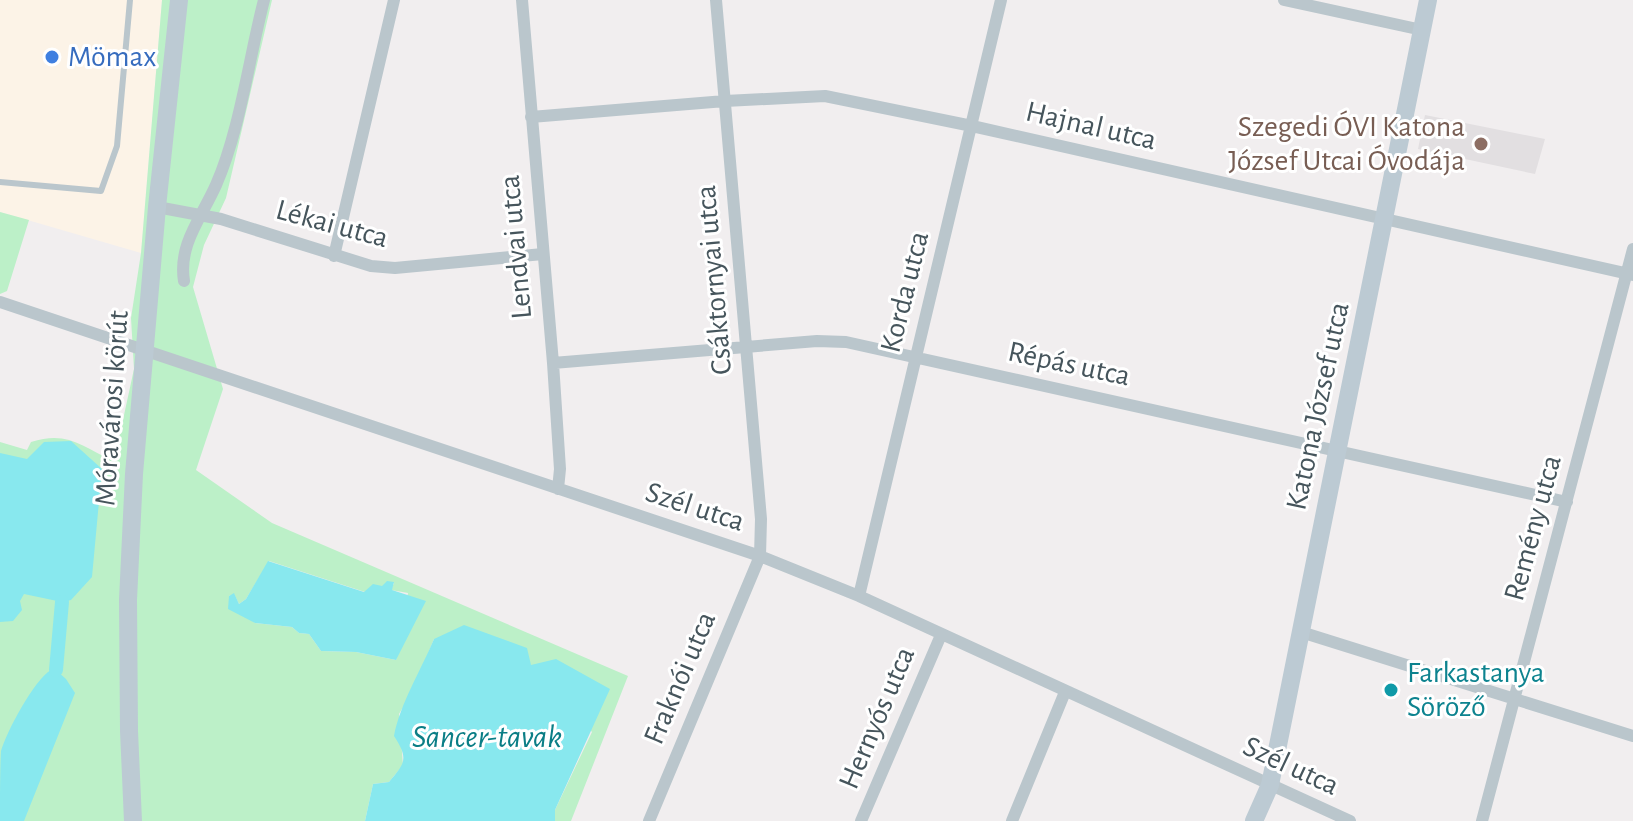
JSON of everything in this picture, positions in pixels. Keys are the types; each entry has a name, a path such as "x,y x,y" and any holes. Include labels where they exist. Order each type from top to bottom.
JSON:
{"street":[{"name":"Móravárosi körút","path":"133,821 128,600 134,474 179,0"},
{"path":"184,281 183,252 217,182 264,0"},
{"path":"334,256 394,0"},
{"name":"Lendvai utca","path":"522,0 553,363 560,469 558,489"},
{"name":"Csáktornyai utca","path":"716,0 761,519 760,556"},
{"name":"Korda utca","path":"859,596 1001,0"},
{"path":"1284,0 1422,30"},
{"name":"Katona József utca","path":"1254,821 1270,785 1428,0"},
{"name":"Hajnal utca","path":"531,117 825,96 972,126 1630,274"},
{"name":"Lékai utca","path":"157,207 202,214 371,266 395,268 543,254"},
{"name":"Remény utca","path":"1482,821 1630,274 1633,249"},
{"name":"Szél utca","path":"0,302 760,556 859,596 1350,821"},
{"name":"Répás utca","path":"553,363 746,346 846,342 1567,502"},
{"name":"Fraknói utca","path":"649,821 760,556"},
{"path":"1301,632 1633,736"},
{"name":"Hernyós utca","path":"861,821 941,635"},
{"path":"1012,821 1065,692"}],"lane":[{"path":"0,182 101,191 117,146 130,0"}],"shaded area":[{"path":"0,0 162,0 141,253 0,212"},
{"name":"Szegedi ÓVI Katona József Utcai Óvodája","path":"1425,115 1545,139 1535,174 1418,149"}],"green space":[{"path":"162,0 272,0 226,198 204,245 193,287 223,389 196,470 272,523 628,676 571,821 555,821 555,810 592,732 531,665 434,639 412,692 399,714 403,765 389,782 373,784 365,821 0,821 0,442 27,450 31,442 65,439 114,461 134,369 131,318 141,253","holes":["269,561 365,592 394,583 391,590 408,593 396,660 356,652 321,651 309,634 299,633 292,627 255,623 229,596 234,594 239,604 246,599"]},
{"path":"0,212 29,220 7,291 0,294"}],"water":[{"path":"71,441 102,469 92,577 71,600 62,602 24,594 20,601 22,610 13,621 0,622 0,453 27,459 44,442"},
{"name":"Sancer-tavak","path":"268,561 364,592 373,584 382,586 387,581 394,582 392,590 426,601 396,660 356,652 321,651 309,634 299,633 292,627 255,623 228,609 229,596 234,593 239,604 246,599"},
{"name":"Sancer-tavak","path":"464,625 527,648 531,665 556,659 610,689 555,810 555,821 365,821 373,784 389,782 402,765 402,750 394,736 397,724 434,639"},
{"path":"51,670 56,670 66,679 75,693 24,821 0,821 1,751 22,707"}],"waterway":[{"path":"56,670 62,602"}],"place":[{"name":"Mömax","path":"52,57"},
{"name":"Szegedi ÓVI Katona József Utcai Óvodája","path":"1481,144"},
{"name":"Farkastanya Söröző","path":"1391,690"}]}
